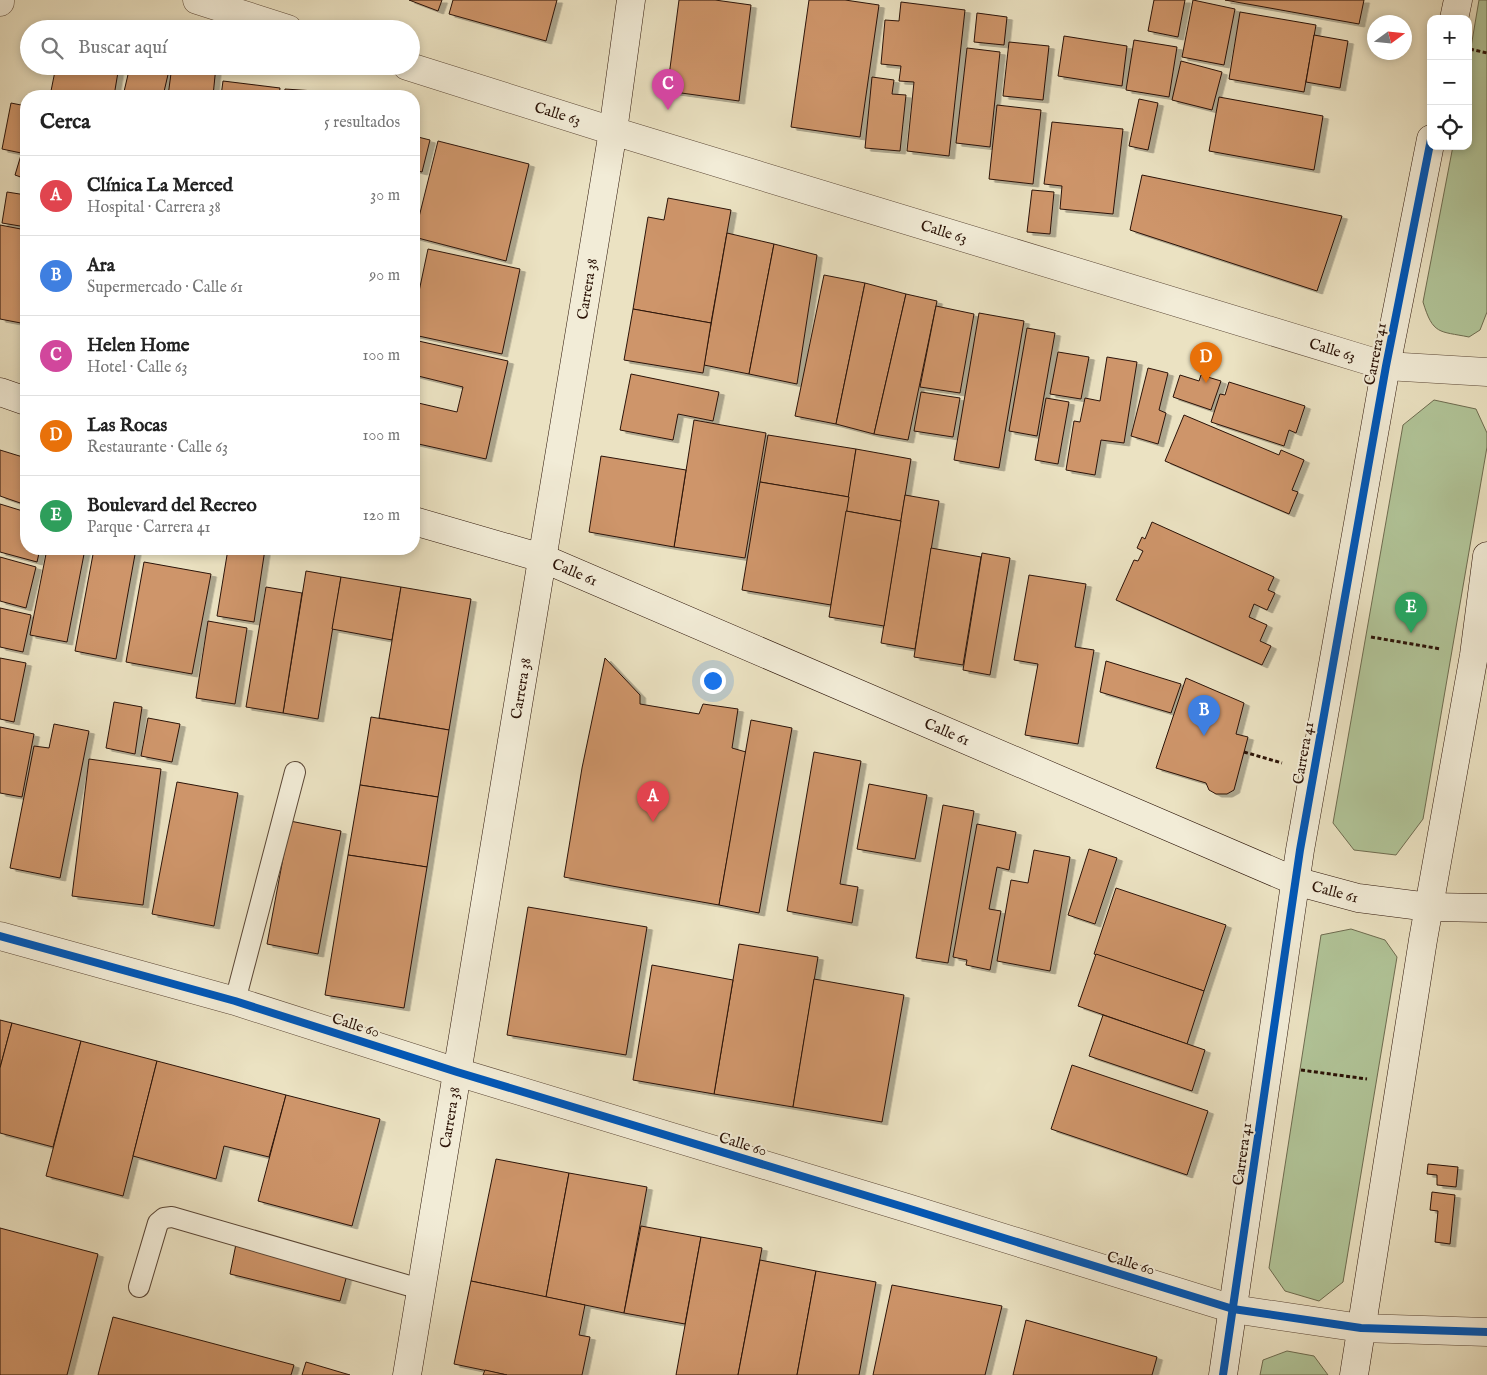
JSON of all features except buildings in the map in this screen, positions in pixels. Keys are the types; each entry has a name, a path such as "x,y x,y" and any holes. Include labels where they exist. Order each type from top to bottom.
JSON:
{"street":[{"path":"197,0 260,20"},
{"name":"Carrera 38","path":"406,1375 613,131 631,0"},
{"path":"1455,15 1458,0"},
{"name":"Calle 63","path":"420,70 613,131 1386,366 1487,372"},
{"name":"Carrera 41","path":"1223,1375 1295,881 1386,366 1429,150"},
{"path":"0,392 20,399"},
{"name":"Calle 61","path":"420,523 542,558 1295,881 1358,898 1429,907 1487,908"},
{"path":"1354,1375 1429,907 1474,655 1487,556"},
{"name":"Calle 60","path":"0,936 235,1001 456,1072 1233,1309 1361,1328 1487,1332"}],"lane":[{"path":"235,1001 295,772"},
{"path":"139,1287 158,1223 164,1218 172,1217 420,1289"}],"path":[{"path":"1472,50 1487,53"},
{"path":"1338,631 1474,655"},
{"path":"1268,1065 1400,1084"}],"green space":[{"path":"1479,0 1487,0 1487,312 1480,330 1469,337 1438,330 1430,321 1423,302 1452,150 1472,150 1472,41"},
{"path":"1434,400 1476,409 1487,433 1487,447 1423,819 1396,855 1354,850 1333,823 1403,425"},
{"path":"1351,929 1385,940 1397,957 1343,1282 1319,1301 1285,1291 1269,1268 1321,935"},
{"path":"1287,1351 1314,1356 1328,1375 1260,1375 1263,1360"}],"cycle path":[{"path":"1223,1375 1300,850 1386,366 1429,150"},
{"path":"0,936 235,1001 457,1072 1233,1309 1361,1328 1487,1332"}],"place":[{"name":"Helen Home","path":"668,110"},
{"name":"Las Rocas","path":"1206,383"},
{"name":"Boulevard del Recreo","path":"1411,633"},
{"name":"Ara","path":"1204,736"},
{"name":"Clínica La Merced","path":"653,822"}]}
